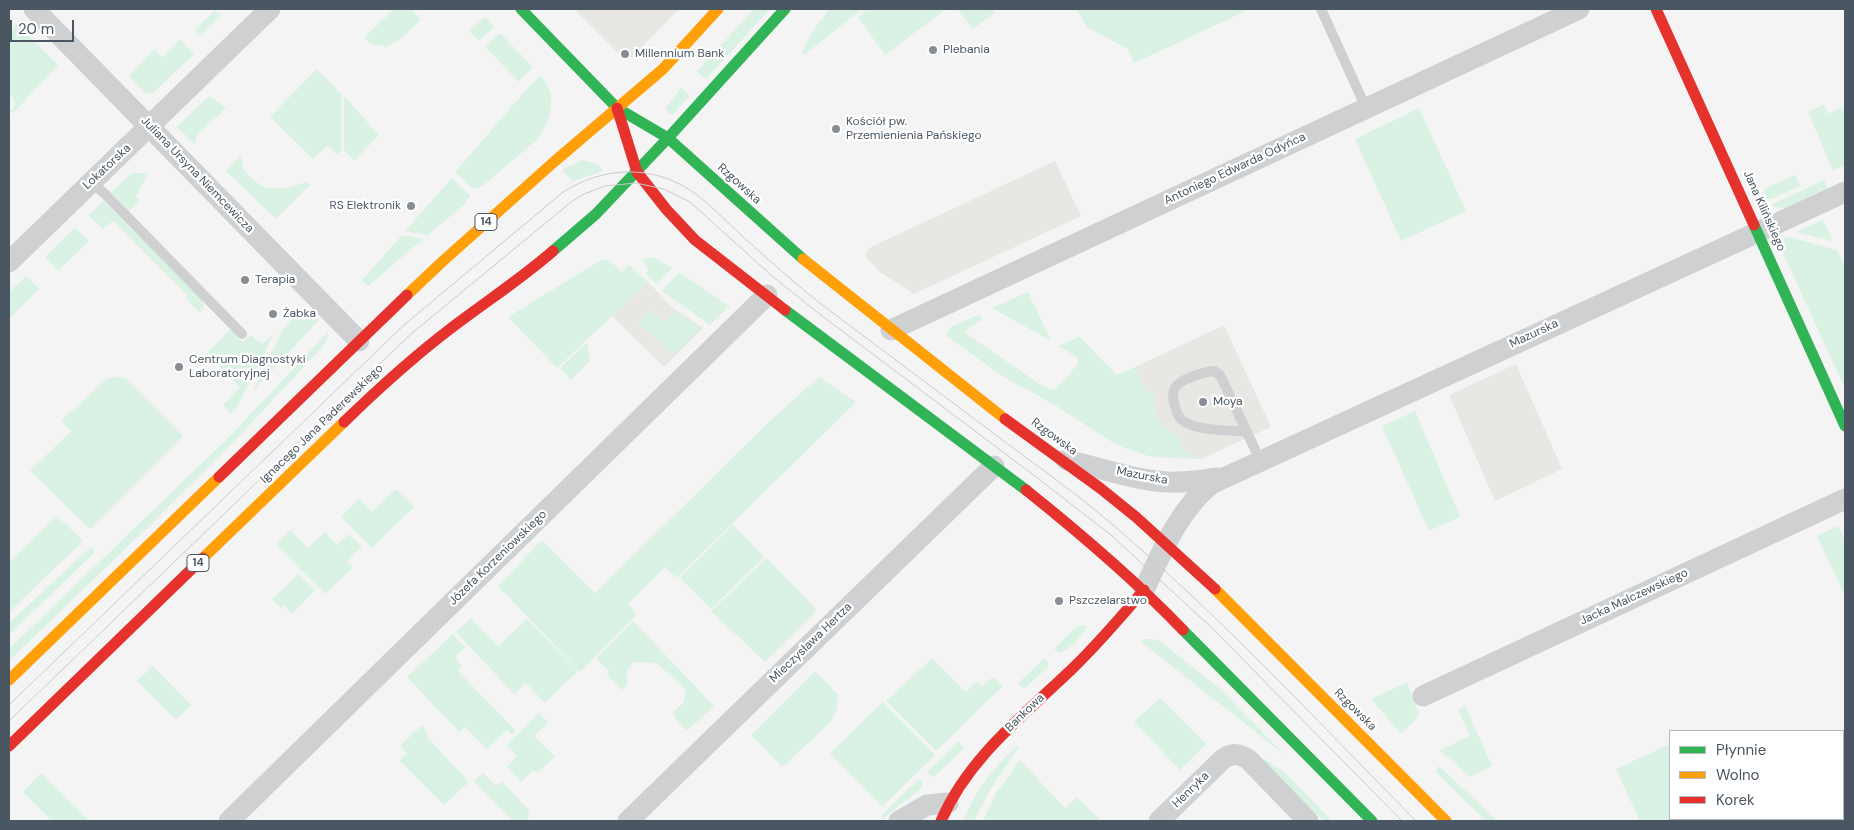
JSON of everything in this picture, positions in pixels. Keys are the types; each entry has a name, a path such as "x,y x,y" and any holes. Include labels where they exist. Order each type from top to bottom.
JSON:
{"main road":[{"name":"Rzgowska","path":"521,9 617,108 668,138 799,256 1016,427 1125,508 1218,592 1446,821"},
{"name":"14","path":"9,680 359,341 465,241 662,69 718,9"},
{"name":"14","path":"668,138 785,9"},
{"name":"Jana Kilińskiego","path":"1656,9 1845,426"},
{"name":"Rzgowska","path":"617,108 637,172 666,209 695,240 766,296 1056,513 1144,590 1372,821"},
{"name":"Ignacego Jana Paderewskiego","path":"9,746 388,379 530,271 596,214 668,138"},
{"name":"Bankowa","path":"944,812 978,761 1000,736 1103,638 1144,590"}],"street":[{"name":"Juliana Ursyna Niemcewicza","path":"34,9 359,341"},
{"name":"Lokatorska","path":"11,256 150,127 270,9"},
{"name":"Antoniego Edwarda Odyńca","path":"891,330 1579,9"},
{"name":"Mazurska","path":"1144,590 1165,544 1189,506 1200,493 1223,477 1845,192"},
{"name":"Józefa Korzeniowskiego","path":"229,821 766,296"},
{"name":"Mazurska","path":"1061,459 1160,482 1190,482 1223,477"},
{"name":"Mieczysława Hertza","path":"628,821 994,466"},
{"name":"Jacka Malczewskiego","path":"1423,696 1845,499"},
{"name":"Henryka","path":"1159,821 1230,754 1243,755 1308,821"},
{"name":"Bankowa","path":"899,821 928,805 944,812"}],"lane":[{"path":"1321,9 1366,108"},
{"path":"91,182 242,334"},
{"path":"1247,432 1192,426 1182,421 1176,411 1174,389 1179,383 1214,370 1220,376 1247,432 1260,460"}],"shaded area":[{"path":"574,9 679,9 632,57 619,54"},
{"path":"1055,161 1081,216 914,294 880,272 865,256 869,248"},
{"path":"648,282 673,308 703,328 664,367 612,316"},
{"path":"1224,325 1271,427 1201,459 1149,456 1117,445 1055,405"},
{"path":"1516,364 1562,469 1495,501 1449,395"}],"green space":[{"path":"394,9 411,9 421,19 405,36 387,47 370,43 364,38"},
{"path":"754,9 770,9 706,79 697,71"},
{"path":"830,9 862,9 804,55 802,52 814,29"},
{"path":"868,9 946,9 885,55 858,17"},
{"path":"957,9 991,9 994,13 973,29"},
{"path":"1076,9 1242,9 1244,12 1134,63 1128,49 1088,28"},
{"path":"215,10 221,16 201,36 195,30"},
{"path":"485,17 494,27 479,41 469,31"},
{"path":"17,24 58,65 13,113 10,111 15,106 14,100 9,92 9,33"},
{"path":"500,33 533,67 519,82 485,47"},
{"path":"180,39 194,54 153,93 146,94 129,76 154,49 162,57"},
{"path":"317,69 341,94 341,150 337,155 327,146 313,159 270,117"},
{"path":"540,76 550,90 551,107 546,124 538,139 481,187 472,188 455,172"},
{"path":"681,87 690,96 672,115 669,114 666,108"},
{"path":"209,96 226,108 196,136 196,145 177,127"},
{"path":"344,96 379,135 354,161 344,150"},
{"path":"1824,105 1828,114 1842,107 1845,114 1845,165 1833,171 1808,112"},
{"path":"1419,108 1466,211 1401,241 1355,139"},
{"path":"240,156 245,172 257,183 264,186 285,188 307,182 310,185 276,219 226,171"},
{"path":"582,160 597,164 603,171 573,181 562,170"},
{"path":"132,173 149,173 136,196 140,201 129,211 111,192"},
{"path":"1795,175 1800,186 1771,199 1766,198 1764,189"},
{"path":"452,178 470,195 465,204 428,235 405,231"},
{"path":"1824,180 1828,188 1785,208 1774,207 1773,204"},
{"path":"104,201 203,300 204,306 200,313 185,298 187,295 113,221 103,229 88,215"},
{"path":"1823,220 1833,241 1796,232"},
{"path":"75,227 89,241 58,271 45,257"},
{"path":"402,235 423,239 368,286 362,280"},
{"path":"1785,236 1837,250 1845,266 1845,389 1784,255 1783,243"},
{"path":"653,257 672,268 657,284 646,274 648,269 642,260"},
{"path":"603,259 609,260 622,272 629,265 648,282 557,368 508,317"},
{"path":"679,272 729,306 710,325 662,291"},
{"path":"26,276 39,289 9,319 9,292"},
{"path":"1028,292 1051,341 992,308"},
{"path":"306,307 318,321 253,391 283,329"},
{"path":"651,310 663,323 676,312 701,328 674,355 638,323"},
{"path":"980,314 981,320 964,332 1044,387 1055,390 1078,364 1077,357 1058,346 1080,337 1117,375 1135,367 1147,391 1154,393 1155,414 1160,423 1178,435 1188,453 1201,459 1149,456 1117,445 1055,405 1004,377 948,337 947,333 951,327"},
{"path":"230,329 243,342 251,335 262,344 274,334 236,409 230,414 223,405 240,387 207,353"},
{"path":"328,332 324,345 242,433 9,661 9,649 229,437"},
{"path":"587,342 590,361 571,380 560,368"},
{"path":"819,377 856,402 677,578 665,567 628,604 637,614 580,672 498,586 542,540 595,593 772,419"},
{"path":"109,378 125,378 183,436 90,529 30,471 71,431 61,421 102,383"},
{"path":"1415,411 1460,517 1429,531 1382,426"},
{"path":"396,489 414,507 372,548 341,517 359,499 372,512"},
{"path":"57,516 83,541 9,612 9,562"},
{"path":"733,525 764,557 711,609 680,578"},
{"path":"1838,526 1845,542 1845,596 1817,536"},
{"path":"290,530 308,548 325,532 337,545 349,534 362,547 347,561 353,567 325,594 276,545"},
{"path":"91,547 95,552 9,635 9,623"},
{"path":"767,558 817,610 765,662 711,611"},
{"path":"298,574 315,590 292,614 284,606 281,608 272,599"},
{"path":"471,618 498,646 527,619 578,671 545,703 526,683 514,694 456,632"},
{"path":"633,621 714,706 687,731 675,718 673,712 683,703 686,690 657,663 634,662 627,670 627,685 622,690 607,675 609,671 596,659"},
{"path":"1077,626 1087,626 1067,649 1059,653 1054,649"},
{"path":"453,634 465,648 455,657 462,666 457,670 516,731 512,735 507,730 487,749 465,727 459,732 407,677"},
{"path":"1154,639 1161,642 1218,687 1285,755 1140,641"},
{"path":"932,658 966,692 978,681 982,686 993,677 1003,686 936,751 886,701"},
{"path":"1045,658 1048,662 1048,667 1024,689 1018,683"},
{"path":"153,666 191,705 176,720 137,681"},
{"path":"815,671 837,694 837,709 829,724 782,767 751,735"},
{"path":"1407,682 1419,715 1404,732 1400,733 1371,699"},
{"path":"1160,698 1206,744 1180,770 1134,722"},
{"path":"883,702 935,755 882,807 830,753"},
{"path":"1465,706 1492,766 1470,777 1440,750 1470,736 1458,709"},
{"path":"539,713 548,722 534,736 555,757 538,772 533,771 521,782 507,767 517,756 507,745"},
{"path":"423,724 428,738 469,782 444,805 400,761 407,753 400,746"},
{"path":"958,741 964,748 935,776 931,777 927,772"},
{"path":"1669,744 1669,820 1718,821 1640,821 1616,769"},
{"path":"1017,746 1019,747 990,790 974,821 963,821 973,800 986,781 1000,762"},
{"path":"1265,759 1285,773 1332,821 1324,821 1262,761"},
{"path":"1020,760 1065,808 1077,797 1101,821 983,821 996,793"},
{"path":"1439,766 1498,821 1486,821 1435,771"},
{"path":"41,773 90,821 52,821 23,792"},
{"path":"483,773 496,786 502,781 529,810 528,821 513,821 474,781"},
{"path":"919,779 922,782 922,788 881,820 882,815"}],"tram line":[{"path":"9,705 404,325 562,193 602,175 630,172 645,173 673,181 699,197 821,304 1058,481 1108,521 1159,565 1234,636 1416,821"},
{"path":"9,721 411,334 571,202 584,194 605,186 636,183 664,189 690,202 772,276 817,312 1111,535 1213,629 1402,821"}],"traffic: fast":[{"path":"521,9 617,108 668,138 803,259"},
{"path":"553,251 596,214 785,9"},
{"path":"1754,225 1845,426"},
{"path":"785,310 1026,490"},
{"path":"1183,630 1372,821"}],"traffic: slow":[{"path":"407,295 555,161 663,69 718,9"},
{"path":"803,259 1005,419"},
{"path":"203,558 344,422"},
{"path":"9,680 219,477"},
{"path":"1215,589 1446,821"}],"traffic: jam":[{"path":"1656,9 1754,225"},
{"path":"617,108 637,172 666,209 695,240 785,310"},
{"path":"344,422 422,351 553,251"},
{"path":"219,477 407,295"},
{"path":"1005,419 1100,488 1136,517 1215,589"},
{"path":"1026,490 1107,557 1183,630"},
{"path":"9,746 203,558"},
{"path":"941,821 952,798 982,757 1091,650 1144,590"}],"place":[{"name":"Plebania","path":"933,50"},
{"name":"Millennium Bank","path":"625,54"},
{"name":"Kościół pw. Przemienienia Pańskiego","path":"836,129"},
{"name":"RS Elektronik","path":"411,206"},
{"name":"Terapia","path":"245,280"},
{"name":"Żabka","path":"273,314"},
{"name":"Centrum Diagnostyki Laboratoryjnej","path":"179,367"},
{"name":"Moya","path":"1203,402"},
{"name":"Pszczelarstwo","path":"1059,601"}]}
